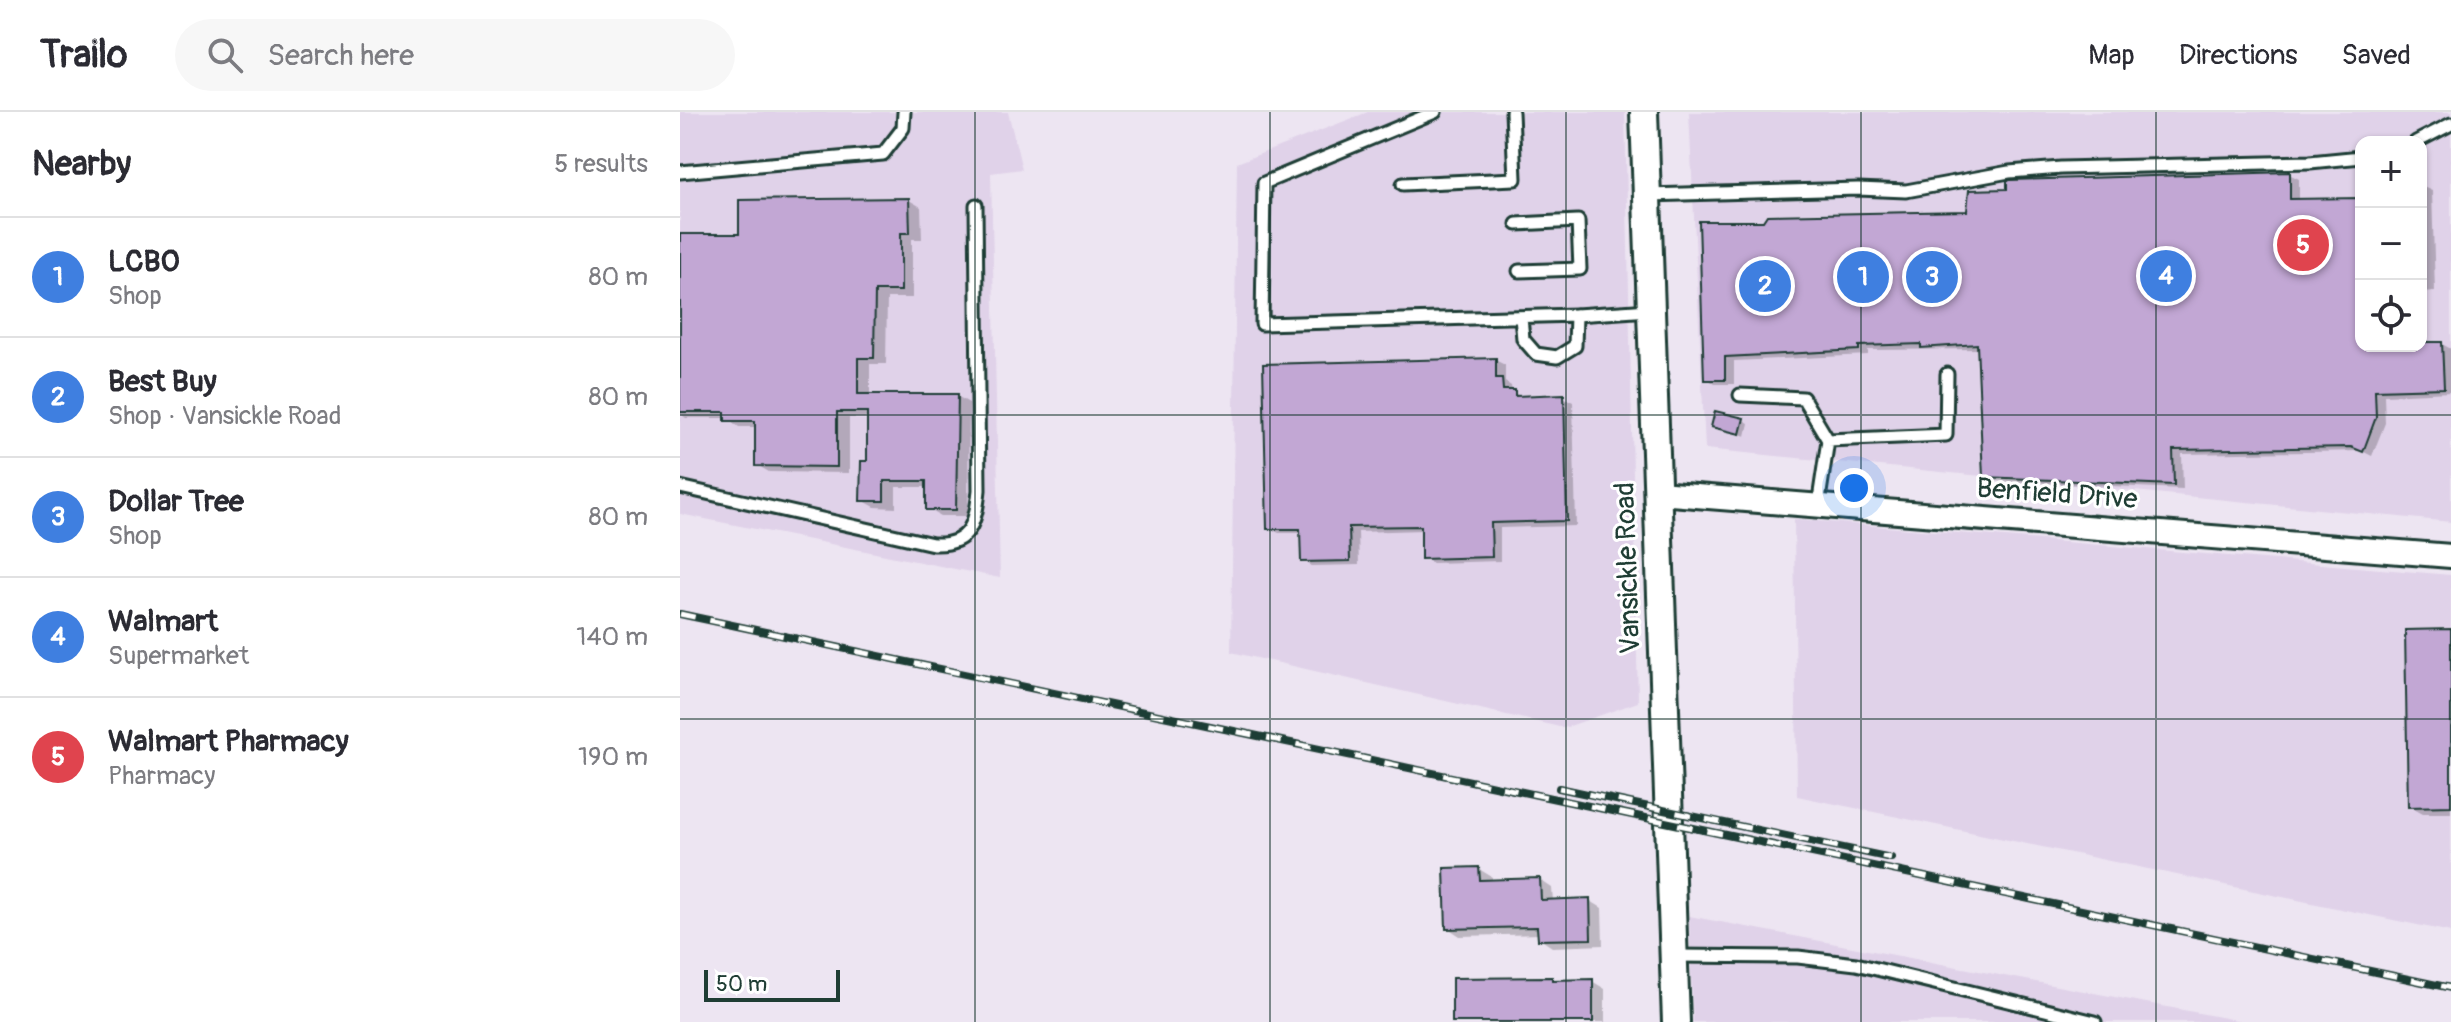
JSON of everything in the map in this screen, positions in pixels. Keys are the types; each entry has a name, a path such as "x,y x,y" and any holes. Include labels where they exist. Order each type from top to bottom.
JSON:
{"street":[{"name":"Vansickle Road","path":"1644,112 1676,1022"},
{"name":"Benfield Drive","path":"1658,493 2451,556"}],"lane":[{"path":"680,172 883,154 903,128 904,112"},
{"path":"1435,112 1264,183 1262,324 1650,310"},
{"path":"1403,184 1515,179 1512,112"},
{"path":"2427,136 2451,124"},
{"path":"1646,195 1858,189 1906,191 2009,172 2061,168 2310,162 2355,158"},
{"path":"680,487 933,544 954,542 968,533 977,517 979,490 976,205"},
{"path":"1517,224 1578,221 1580,269 1519,271"},
{"path":"1521,317 1523,339 1536,354 1557,357 1575,346 1576,315"},
{"path":"1828,440 1946,435 1947,374"},
{"path":"1740,395 1803,398 1828,440 1818,506"},
{"path":"1674,956 1798,957 1856,964 2095,1022"}],"shaded area":[{"path":"680,112 1008,112 1022,169 991,173 1000,578 680,514"},
{"path":"1368,112 1625,112 1638,702 1564,728 1231,652 1237,163"},
{"path":"1689,112 2451,112 2451,522 1705,449"},
{"path":"1794,519 2451,575 2451,932 1797,796"},
{"path":"1689,916 2246,1022 1693,1022"}],"building":[{"path":"2290,172 2290,199 2355,198 2355,352 2427,352 2427,342 2442,342 2444,388 2375,390 2376,417 2363,452 2351,447 2173,450 2174,485 1983,477 1977,344 1921,348 1921,344 1859,346 1859,350 1725,357 1725,380 1704,380 1699,221 1763,221 1767,215 1967,211 1969,190 2007,189 2007,181"},
{"path":"909,198 910,233 901,233 901,291 875,291 874,358 858,358 858,394 958,394 956,510 926,510 926,481 884,481 884,501 860,501 861,461 867,461 867,412 837,412 837,467 755,466 755,421 725,421 725,412 680,412 680,234 739,234 739,200"},
{"path":"1496,358 1496,378 1502,378 1503,390 1515,390 1515,396 1564,394 1567,521 1491,523 1492,557 1421,559 1421,526 1349,527 1350,561 1301,562 1300,529 1267,529 1263,364"},
{"path":"1715,411 1744,418 1740,434 1711,427"},
{"path":"2451,629 2451,806 2408,807 2405,630"},
{"path":"1479,867 1480,880 1540,878 1541,900 1590,898 1591,939 1538,940 1537,927 1446,929 1444,868"},
{"path":"1552,977 1552,980 1593,979 1593,1022 1452,1022 1452,978"}],"railway":[{"path":"680,614 2451,988"},
{"path":"1559,788 1891,858"}],"place":[{"name":"Walmart Pharmacy","path":"2303,245"},
{"name":"Walmart","path":"2166,276"},
{"name":"LCBO","path":"1863,277"},
{"name":"Dollar Tree","path":"1932,277"},
{"name":"Best Buy","path":"1765,286"}]}
